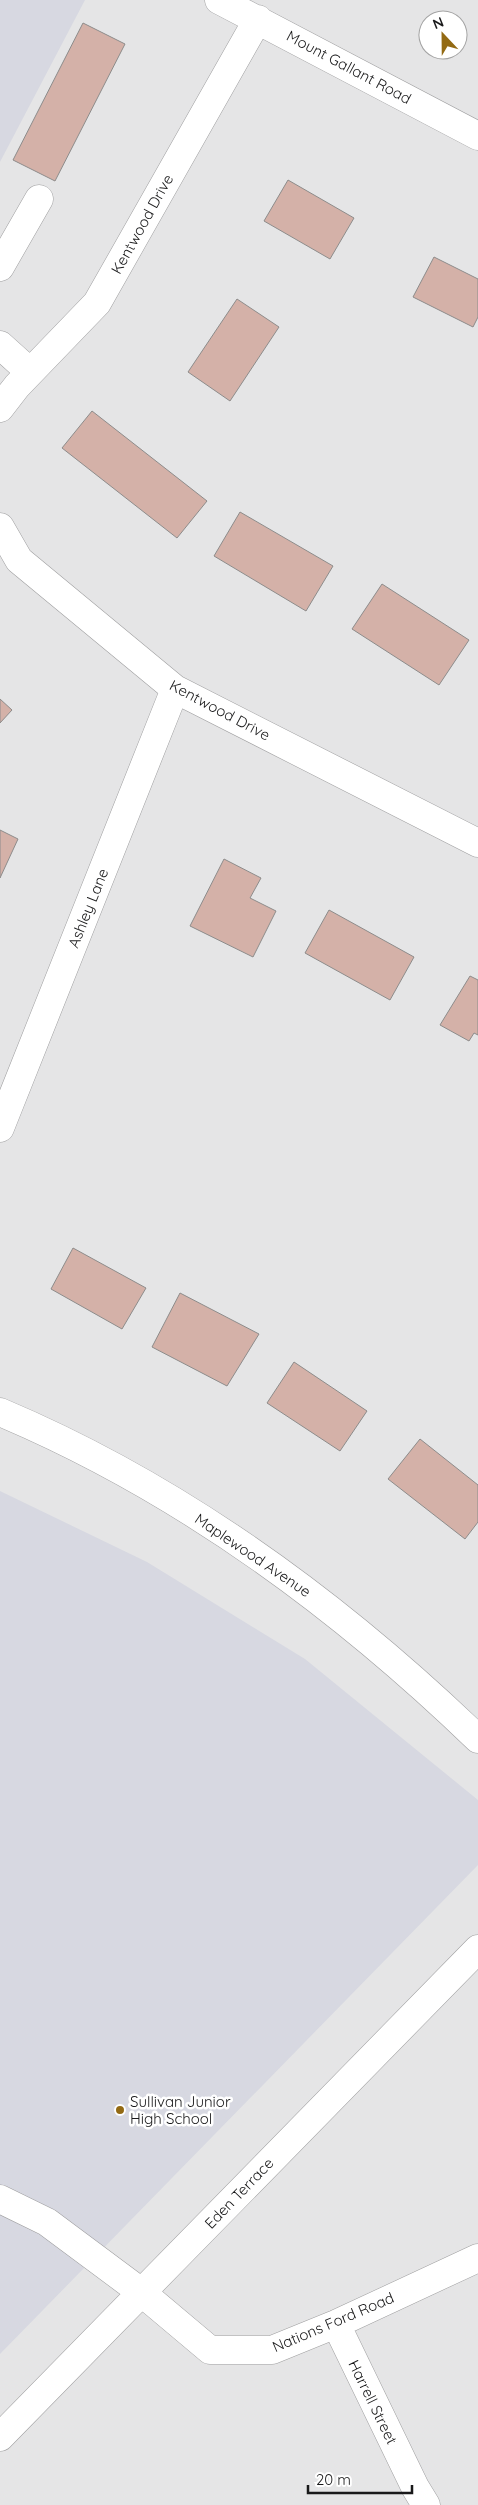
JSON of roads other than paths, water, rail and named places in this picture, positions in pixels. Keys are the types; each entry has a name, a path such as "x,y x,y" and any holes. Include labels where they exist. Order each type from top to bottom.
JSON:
{"street":[{"name":"Mount Gallant Road","path":"219,0 478,136"},
{"name":"Kentwood Drive","path":"0,408 30,372 97,304 258,19"},
{"path":"0,267 39,199"},
{"path":"0,345 30,372"},
{"name":"Kentwood Drive","path":"0,527 20,560 175,689 478,843"},
{"name":"Ashley Lane","path":"0,1128 175,689"},
{"name":"Maplewood Avenue","path":"0,1412 44,1431 144,1483 240,1542 331,1608 417,1680 478,1739"},
{"name":"Eden Terrace","path":"0,2437 478,1949"},
{"name":"Nations Ford Road","path":"0,2199 47,2222 141,2292 210,2350 272,2350 336,2324 478,2258"},
{"name":"Harrell Street","path":"336,2324 415,2487 426,2505"}],"place":[{"name":"Sullivan Junior High School","path":"120,2110"}]}
